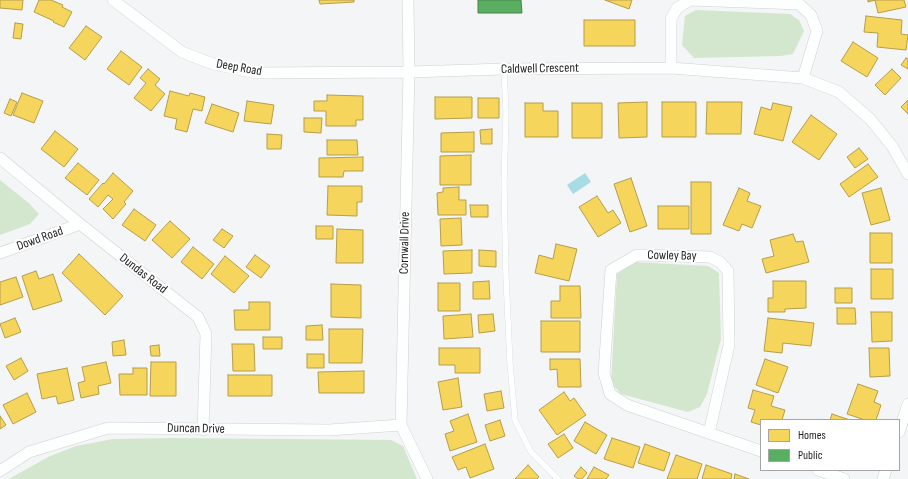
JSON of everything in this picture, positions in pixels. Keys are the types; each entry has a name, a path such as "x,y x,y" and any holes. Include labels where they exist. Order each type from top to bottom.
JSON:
{"street":[{"name":"Deep Road","path":"113,0 182,52 212,64 256,73 409,72"},
{"name":"Cornwall Drive","path":"408,0 409,72 400,425 427,479"},
{"path":"671,68 671,19 677,8 690,0 799,4 811,15 817,30 803,78"},
{"name":"Caldwell Crescent","path":"409,72 504,69 671,68 803,78 839,92 870,118 892,146 908,174"},
{"name":"Dundas Road","path":"0,158 80,224 198,317 206,334 203,430"},
{"name":"Dowd Road","path":"0,253 80,224"},
{"name":"Cowley Bay","path":"709,433 729,345 728,271 720,262 710,257 637,255 611,270 604,373 610,394 627,405 760,451"},
{"path":"900,429 908,404"},
{"name":"Duncan Drive","path":"0,471 29,452 108,428 329,430 400,425"},
{"path":"821,471 844,479"}],"lane":[{"path":"504,69 506,112 504,184 506,277 510,363 515,420 531,452 558,479"}],"green space":[{"path":"696,10 790,14 799,20 804,31 793,54 781,56 694,58 682,45 685,16"},
{"path":"0,180 30,204 39,214 30,224 0,235"},
{"path":"634,262 708,266 719,273 721,339 707,394 700,407 688,412 621,394 611,383 617,274"},
{"path":"170,438 391,440 403,446 417,479 9,479 48,457 76,446 113,439"}],"water":[{"path":"585,173 591,182 573,194 567,185"}],"building: Homes":[{"path":"0,0 23,0 22,10 0,8"},
{"path":"39,0 51,0 63,5 62,7 72,12 64,27 34,12"},
{"path":"319,0 354,0 354,2 320,4"},
{"path":"605,0 632,0 629,9"},
{"path":"875,0 904,0 906,7 878,13"},
{"path":"866,16 902,20 901,34 908,35 906,50 877,47 878,33 864,32"},
{"path":"584,20 635,20 635,46 584,46"},
{"path":"15,23 23,24 21,39 13,38"},
{"path":"86,26 102,37 85,60 69,48"},
{"path":"853,42 878,58 867,77 841,61"},
{"path":"121,51 142,67 129,85 107,69"},
{"path":"906,58 908,59 908,69 901,65"},
{"path":"148,69 160,79 155,85 165,94 151,111 134,98 146,83 140,78"},
{"path":"892,69 901,78 885,95 875,85"},
{"path":"170,91 189,96 190,93 205,97 202,111 193,109 187,132 175,129 177,119 164,116"},
{"path":"22,93 43,101 34,123 13,115"},
{"path":"327,95 363,96 363,120 356,120 356,126 326,126 326,111 314,111 314,101 327,101"},
{"path":"435,97 472,97 472,118 435,119"},
{"path":"478,98 499,98 499,118 478,118"},
{"path":"10,99 17,102 11,116 4,113"},
{"path":"908,100 908,114 901,107"},
{"path":"247,101 274,105 271,124 244,121"},
{"path":"647,102 647,137 619,138 618,103"},
{"path":"662,102 696,102 696,137 662,137"},
{"path":"707,102 742,102 741,134 706,134"},
{"path":"525,103 543,103 543,111 558,111 558,137 525,137"},
{"path":"572,103 602,103 602,138 572,138"},
{"path":"773,103 792,107 783,141 754,134 761,107 771,110"},
{"path":"212,104 239,113 233,132 205,123"},
{"path":"811,115 837,134 819,160 792,142"},
{"path":"304,118 322,118 321,133 304,132"},
{"path":"492,129 492,144 481,144 480,130"},
{"path":"55,131 78,149 64,167 41,149"},
{"path":"474,132 474,152 441,152 441,133"},
{"path":"267,134 282,135 281,149 267,149"},
{"path":"327,140 357,140 358,155 327,155"},
{"path":"859,148 868,159 855,168 847,157"},
{"path":"471,155 471,185 440,185 440,156"},
{"path":"363,157 363,171 344,171 343,177 319,177 319,158"},
{"path":"78,163 99,180 87,195 65,178"},
{"path":"868,164 878,177 849,197 840,184"},
{"path":"113,173 133,191 124,202 126,204 113,219 103,209 113,199 108,195 98,207 89,199"},
{"path":"631,178 647,226 630,232 614,184"},
{"path":"691,182 711,182 711,234 691,234"},
{"path":"328,186 362,186 362,202 357,202 357,216 327,215"},
{"path":"459,187 459,200 466,200 466,215 438,215 437,193 443,192 443,188"},
{"path":"739,188 750,193 747,201 761,206 752,228 742,224 739,231 723,225"},
{"path":"881,188 890,220 871,225 862,193"},
{"path":"597,196 608,213 613,210 621,223 598,237 579,207"},
{"path":"470,205 488,205 488,217 471,217"},
{"path":"658,206 689,206 689,229 658,229"},
{"path":"134,209 156,225 145,241 122,225"},
{"path":"461,218 462,245 441,246 440,219"},
{"path":"170,221 190,239 172,258 152,240"},
{"path":"316,226 333,226 333,239 316,239"},
{"path":"222,229 233,236 224,248 213,240"},
{"path":"337,229 363,230 363,263 336,263"},
{"path":"870,233 892,233 892,263 870,263"},
{"path":"793,234 796,242 803,241 809,262 766,273 762,259 774,256 770,240"},
{"path":"556,244 577,249 569,281 535,273 539,255 553,259"},
{"path":"193,247 214,264 202,279 181,262"},
{"path":"472,250 472,273 444,274 443,251"},
{"path":"479,250 496,251 496,267 479,266"},
{"path":"79,254 123,296 105,315 62,273"},
{"path":"255,255 270,266 261,278 246,267"},
{"path":"225,256 249,276 234,293 211,274"},
{"path":"871,269 893,269 893,299 871,299"},
{"path":"36,271 39,279 53,274 62,301 33,310 22,276"},
{"path":"16,277 23,297 0,305 0,282"},
{"path":"489,281 490,299 473,299 473,282"},
{"path":"773,281 806,281 806,308 785,309 785,312 768,312 768,298 773,298"},
{"path":"438,283 460,283 460,311 438,311"},
{"path":"331,284 361,285 361,318 331,317"},
{"path":"560,286 580,286 581,318 551,318 551,301 560,301"},
{"path":"835,288 852,288 852,303 835,303"},
{"path":"249,302 270,302 270,330 235,330 234,310 249,310"},
{"path":"837,308 855,308 856,324 837,324"},
{"path":"871,312 892,312 892,341 872,342"},
{"path":"471,314 473,337 444,339 443,316"},
{"path":"493,314 495,331 479,333 478,315"},
{"path":"15,318 21,332 5,338 0,324"},
{"path":"768,318 814,323 811,346 783,343 782,353 764,351"},
{"path":"541,321 580,321 580,352 541,352"},
{"path":"322,325 323,340 306,340 306,326"},
{"path":"329,329 363,329 362,363 329,363"},
{"path":"263,337 282,337 282,349 263,349"},
{"path":"124,340 126,355 113,356 112,342"},
{"path":"232,344 254,344 255,371 233,371"},
{"path":"159,345 160,356 151,356 150,346"},
{"path":"439,348 480,348 480,373 455,373 455,365 439,365"},
{"path":"869,348 889,348 890,376 870,377"},
{"path":"307,354 324,354 324,368 307,368"},
{"path":"21,358 28,371 14,380 6,366"},
{"path":"550,359 580,359 581,387 558,387 557,369 550,370"},
{"path":"765,359 788,367 778,393 756,385"},
{"path":"106,362 111,383 98,386 99,394 81,398 78,383 85,381 82,367"},
{"path":"151,362 176,362 176,396 150,396"},
{"path":"67,368 74,400 58,404 56,396 42,399 37,374"},
{"path":"133,368 147,368 147,395 120,395 119,374 133,374"},
{"path":"364,371 364,393 319,393 318,372"},
{"path":"228,375 272,375 272,396 228,396"},
{"path":"458,378 462,407 443,410 438,382"},
{"path":"858,384 878,391 874,402 881,405 876,419 862,419 847,414"},
{"path":"753,390 774,396 771,406 785,410 782,419 760,419 760,425 751,422 755,410 748,408"},
{"path":"501,391 504,408 487,411 484,394"},
{"path":"564,392 570,401 574,398 586,415 557,435 539,410"},
{"path":"27,393 36,412 13,424 3,405"},
{"path":"468,414 477,442 450,451 445,434 454,431 450,421"},
{"path":"832,414 847,419 830,419"},
{"path":"0,416 6,425 0,429"},
{"path":"500,420 505,436 490,441 485,425"},
{"path":"585,422 607,435 596,454 574,441"},
{"path":"564,434 573,448 558,458 548,444"},
{"path":"612,438 640,447 633,468 604,459"},
{"path":"485,444 494,469 470,478 466,467 458,470 452,457"},
{"path":"645,444 670,453 664,471 638,463"},
{"path":"676,455 702,464 697,479 667,479"},
{"path":"528,465 539,477 537,479 515,479"},
{"path":"706,465 732,474 731,479 702,479"},
{"path":"581,467 587,473 582,479 578,479 574,476"},
{"path":"594,467 609,475 606,479 587,479"},
{"path":"735,474 749,479 734,479"}],"building: Public":[{"path":"478,0 521,0 522,13 478,13"}]}
